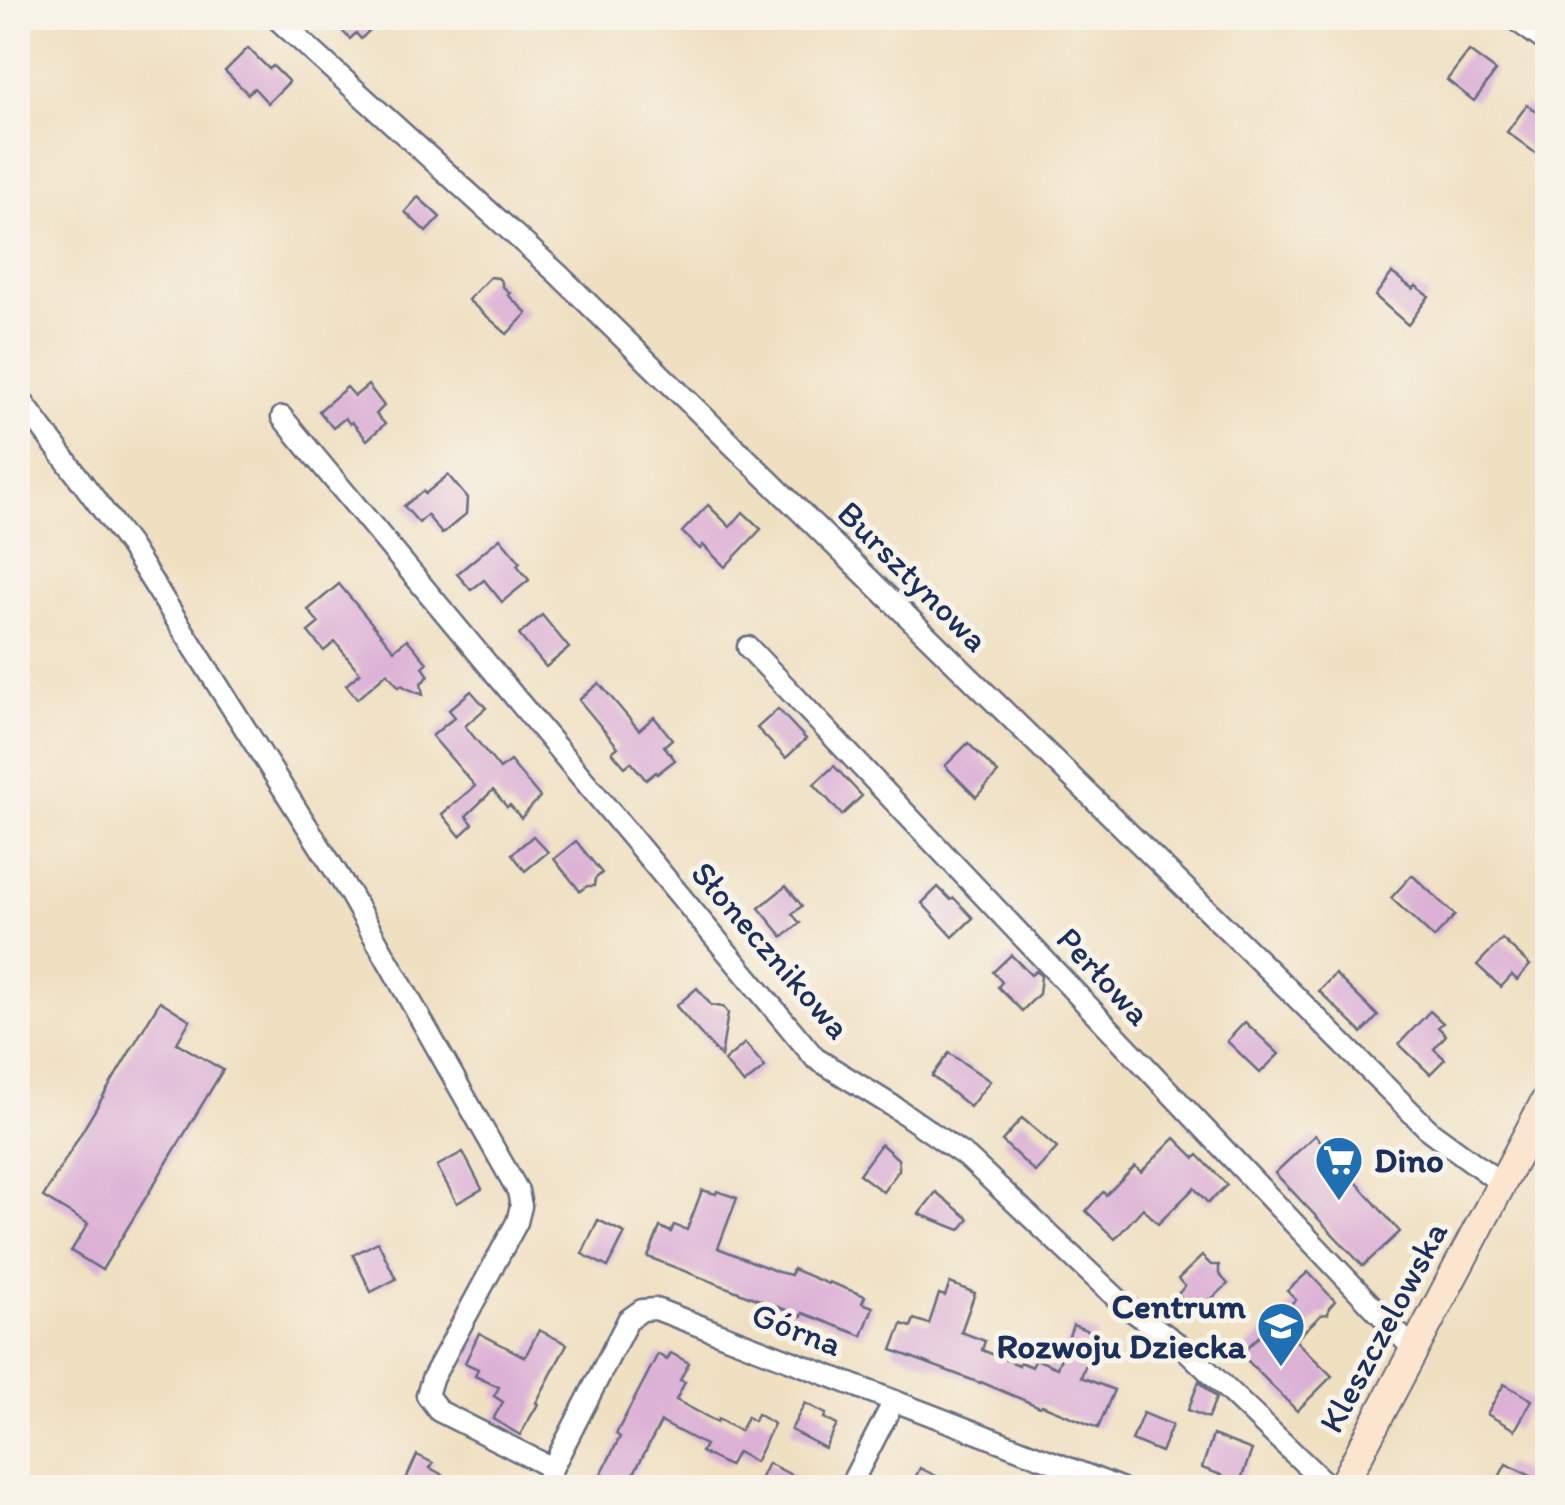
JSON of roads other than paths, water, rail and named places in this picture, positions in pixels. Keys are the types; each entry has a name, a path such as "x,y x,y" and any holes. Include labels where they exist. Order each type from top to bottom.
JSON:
{"main road":[{"name":"Kleszczelowska","path":"1340,1488 1548,1096"}],"street":[{"name":"Bursztynowa","path":"276,18 558,274 1430,1131 1502,1183"},
{"path":"1513,18 1548,43"},
{"path":"18,396 129,544 340,877 518,1190 521,1206 517,1222 432,1378 427,1395 439,1411 547,1478"},
{"name":"Słonecznikowa","path":"282,418 815,1058 968,1158 1124,1305 1185,1349 1330,1488"},
{"name":"Perłowa","path":"748,647 1414,1350"},
{"name":"Górna","path":"547,1478 628,1320 642,1310 656,1309 1120,1488"},
{"path":"849,1488 894,1401"}],"place":[{"name":"Dino","path":"1339,1202"},
{"name":"Centrum Rozwoju Dziecka","path":"1281,1368"}]}
